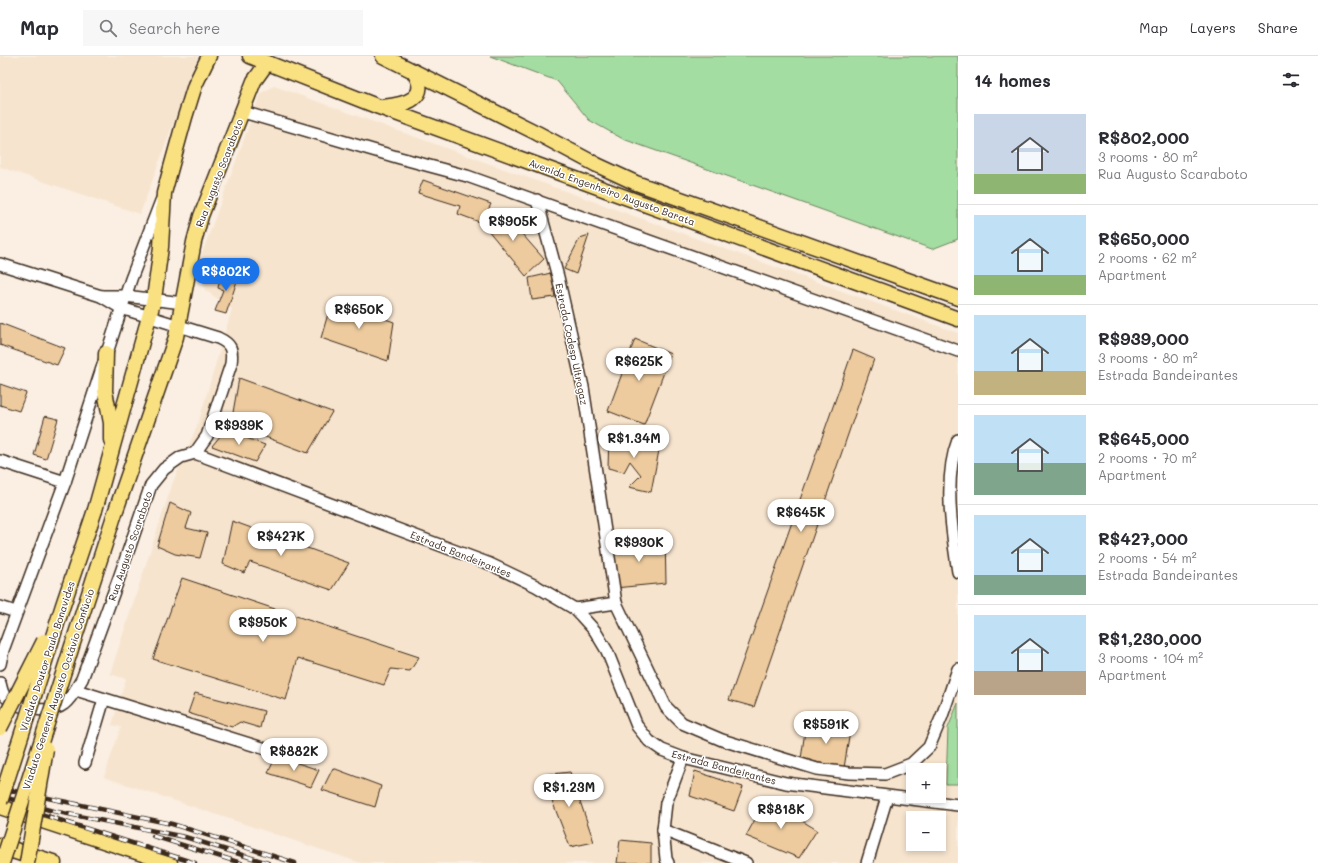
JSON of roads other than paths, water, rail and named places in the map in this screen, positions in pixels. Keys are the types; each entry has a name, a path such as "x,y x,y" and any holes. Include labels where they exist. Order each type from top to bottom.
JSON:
{"highway":[{"path":"0,846 53,863"}],"main road":[{"path":"110,456 154,299 161,247 164,193 184,117 209,56"},
{"name":"Avenida Engenheiro Augusto Barata","path":"250,56 379,108 958,319"},
{"name":"Avenida Engenheiro Augusto Barata","path":"383,56 537,132 597,165 636,183 958,298"},
{"name":"Rua Augusto Scaraboto","path":"114,516 179,325 194,242 201,216 254,81 267,63"},
{"path":"379,108 401,105 414,100 420,88 418,79 413,71"},
{"path":"106,353 105,391 111,423 110,456"},
{"name":"Viaduto Doutor Paulo Bonavides","path":"0,802 62,605 95,510 110,456"},
{"name":"Viaduto General Augusto Octávio Confúcio","path":"2,863 114,516"},
{"path":"0,728 62,605"},
{"path":"27,863 54,701"},
{"path":"0,807 170,863"}],"street":[{"path":"243,112 467,176 958,352"},
{"path":"0,664 3,650 16,612 65,482 125,296 164,193"},
{"name":"Estrada Codesp Ultragaz","path":"537,200 558,277 583,387 616,603 666,707 682,723 722,740 817,769 849,773 885,774 911,764 929,747 942,716 958,669"},
{"path":"0,264 101,296 121,308 218,338 230,345 232,352 231,364 207,436 195,453"},
{"path":"101,296 125,296 183,303"},
{"path":"958,440 951,466 951,491 953,537 958,572"},
{"name":"Estrada Bandeirantes","path":"195,453 490,564 536,586 575,609 595,631 607,651 637,726 649,741 662,750 683,758 786,783 958,805"},
{"name":"Rua Augusto Scaraboto","path":"0,683 4,695 16,704 43,711 64,704 76,690 82,679 118,582 151,485 164,469 181,457 195,453"},
{"path":"0,461 65,482"},
{"path":"575,609 616,603"},
{"path":"0,607 16,612"},
{"path":"76,690 269,750"},
{"path":"85,762 104,699"},
{"path":"668,863 666,859 663,830 666,803 683,758"},
{"path":"867,863 887,797"},
{"path":"663,830 746,863"}],"railway":[{"path":"0,788 172,824 295,863"},
{"path":"0,796 53,811 185,837 268,863"},
{"path":"15,806 195,863"},
{"path":"153,836 241,863"}]}
